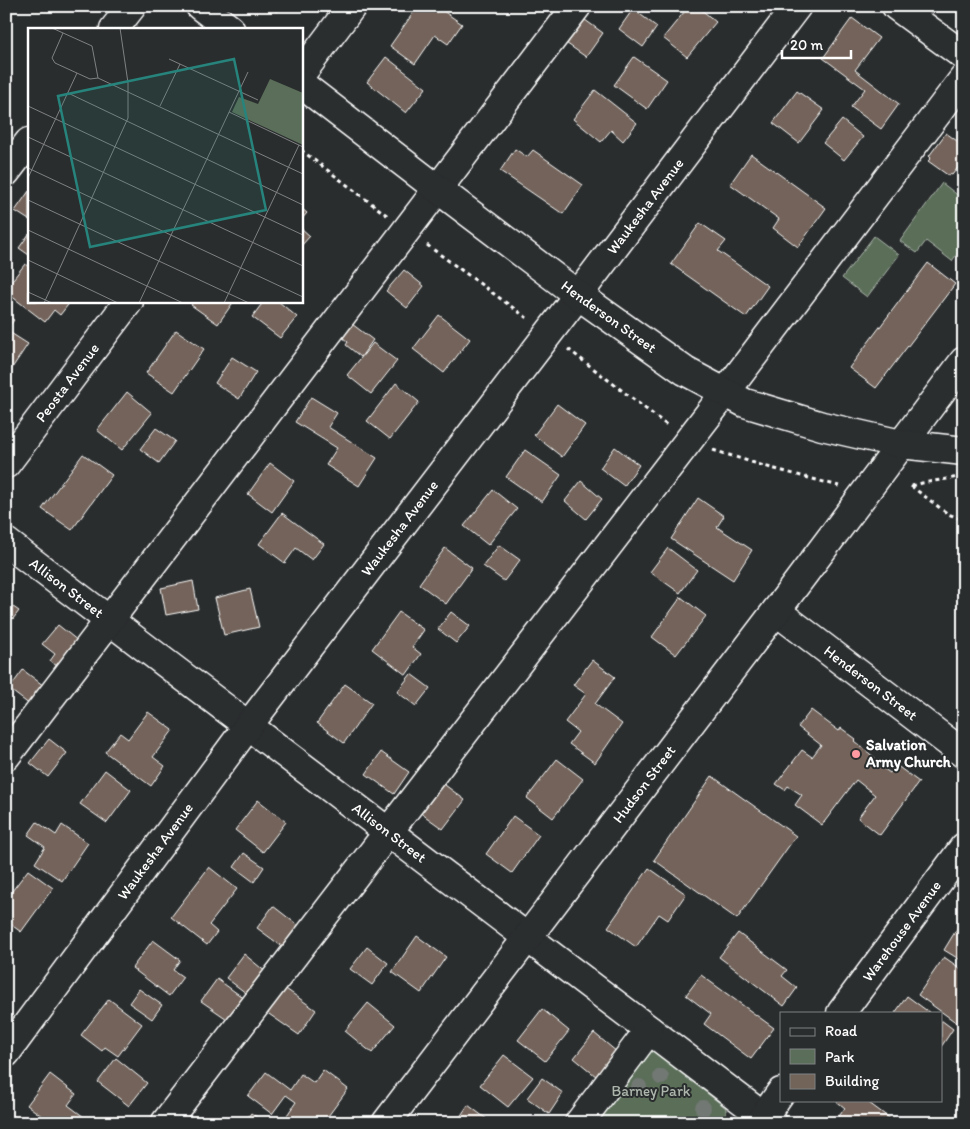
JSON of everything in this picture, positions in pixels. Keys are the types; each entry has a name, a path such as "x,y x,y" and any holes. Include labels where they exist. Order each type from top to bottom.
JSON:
{"street":[{"path":"115,28 132,6"},
{"path":"200,6 229,28"},
{"path":"302,73 352,6"},
{"path":"6,756 439,190 577,6"},
{"name":"Waukesha Avenue","path":"6,1053 248,726 797,6"},
{"path":"896,6 964,56"},
{"path":"165,1123 964,78"},
{"name":"Henderson Street","path":"302,85 578,295 685,371 745,403 814,424 901,444 964,451"},
{"path":"6,172 28,143"},
{"name":"Peosta Avenue","path":"6,464 129,302"},
{"name":"Hudson Street","path":"386,1123 964,361"},
{"name":"Allison Street","path":"6,542 649,1030 765,1121"},
{"name":"Henderson Street","path":"776,611 964,754"},
{"name":"Warehouse Avenue","path":"841,1012 964,847"},
{"path":"579,1123 649,1030"},
{"path":"765,1121 780,1094"}],"path":[{"path":"964,476 911,486 948,514 964,520"},
{"path":"964,1074 962,1076 964,1079"}],"green space":[{"path":"942,183 964,200 964,244 952,261 926,241 917,253 900,241"},
{"path":"874,236 899,255 867,297 842,278"},
{"name":"Barney Park","path":"648,1047 726,1108 726,1123 586,1123"}],"building":[{"path":"269,6 281,6 277,12"},
{"path":"418,6 436,6 462,24 448,44 435,35 415,64 390,46"},
{"path":"689,6 697,6 716,22 687,57 663,38"},
{"path":"633,9 657,27 643,47 619,29"},
{"path":"581,17 603,33 586,57 563,41"},
{"path":"852,18 879,38 855,70 899,104 881,129 851,107 865,89 823,58"},
{"path":"386,57 426,88 406,113 367,82"},
{"path":"634,57 667,80 647,109 614,85"},
{"path":"595,90 637,123 623,141 611,130 601,142 573,119"},
{"path":"797,91 824,110 799,143 773,123"},
{"path":"842,120 863,137 844,160 823,143"},
{"path":"946,133 964,146 964,160 952,175 950,174 949,176 928,161 931,158 929,156"},
{"path":"515,149 527,157 533,150 583,185 563,214 500,171"},
{"path":"751,154 826,208 798,247 773,228 779,219 730,184"},
{"path":"964,180 964,194 957,189"},
{"path":"28,192 28,219 15,211"},
{"path":"302,209 307,213 302,219"},
{"path":"700,223 726,241 718,251 768,286 746,317 671,264"},
{"path":"302,229 310,236 302,245"},
{"path":"28,235 28,254 19,248"},
{"path":"928,263 955,284 876,388 849,368"},
{"path":"25,264 28,266 28,302 70,302 60,315 54,310 45,322 6,292 6,288"},
{"path":"404,270 424,286 407,308 386,291"},
{"path":"193,302 233,302 218,324 191,305"},
{"path":"263,302 279,302 297,317 280,338 252,317"},
{"path":"6,315 14,320 6,330"},
{"path":"439,315 470,339 444,373 413,349"},
{"path":"352,324 373,340 361,357 346,345 348,342 342,337"},
{"path":"6,330 28,344 6,377"},
{"path":"176,330 204,349 174,392 146,373"},
{"path":"373,343 397,361 371,394 347,375"},
{"path":"232,357 256,372 239,399 215,383"},
{"path":"396,383 419,402 390,439 367,421"},
{"path":"127,392 152,413 122,450 97,430"},
{"path":"311,397 337,413 328,427 377,458 359,486 326,465 337,448 295,422"},
{"path":"557,404 585,425 562,457 534,435"},
{"path":"156,428 175,441 159,463 140,449"},
{"path":"615,447 639,465 624,486 600,468"},
{"path":"525,450 561,475 542,502 506,477"},
{"path":"83,454 112,475 72,530 42,509"},
{"path":"270,463 294,481 272,512 248,494"},
{"path":"581,481 602,499 586,519 565,501"},
{"path":"493,490 517,509 488,545 464,526"},
{"path":"698,498 724,516 717,527 752,550 733,580 671,539"},
{"path":"282,513 324,544 312,560 296,548 285,563 259,544"},
{"path":"499,545 520,560 504,581 483,566"},
{"path":"445,548 472,568 446,604 419,584"},
{"path":"668,548 697,570 680,593 650,572"},
{"path":"193,581 198,609 166,615 161,588"},
{"path":"250,589 259,627 224,635 215,598"},
{"path":"681,597 706,616 676,655 652,637"},
{"path":"6,602 19,611 6,628"},
{"path":"399,612 424,630 412,647 421,654 406,675 372,649"},
{"path":"451,612 470,626 456,643 438,629"},
{"path":"58,625 78,641 57,666 50,661 55,654 42,644"},
{"path":"592,660 615,677 595,704 622,724 595,763 569,744 578,732 565,722 586,694 573,685"},
{"path":"23,670 44,686 30,705 9,689"},
{"path":"411,674 430,688 416,706 397,692"},
{"path":"345,684 372,703 344,743 317,723"},
{"path":"811,710 839,731 841,728 856,739 854,741 875,758 873,761 890,773 896,765 919,782 880,835 858,818 875,795 856,780 822,825 795,805 802,795 788,786 785,790 776,784 802,750 812,757 821,745 798,727"},
{"path":"148,712 173,730 153,757 165,766 151,786 105,752 120,733 128,739"},
{"path":"49,739 67,753 48,777 30,763"},
{"path":"381,752 409,772 394,794 366,774"},
{"path":"557,759 583,779 553,818 527,798"},
{"path":"105,770 131,790 107,823 80,804"},
{"path":"712,776 796,836 737,919 654,860"},
{"path":"437,779 465,800 443,829 415,809"},
{"path":"258,800 286,822 263,852 235,830"},
{"path":"513,816 539,835 512,873 486,854"},
{"path":"37,822 56,835 62,825 88,843 62,881 35,863 45,847 28,835"},
{"path":"244,853 264,867 254,882 234,867"},
{"path":"209,867 237,889 209,925 217,932 207,945 171,917"},
{"path":"649,868 686,894 668,920 659,914 636,947 608,927"},
{"path":"28,870 53,888 21,932 6,921 6,899"},
{"path":"273,906 300,927 284,948 257,928"},
{"path":"964,917 964,962 944,950"},
{"path":"738,933 787,970 782,976 797,988 784,1006 719,957"},
{"path":"417,936 446,957 421,993 392,972"},
{"path":"153,940 180,960 173,970 183,977 169,996 132,968"},
{"path":"367,947 388,963 372,985 350,969"},
{"path":"244,954 267,973 250,996 226,978"},
{"path":"944,957 964,971 964,1028 942,1012 918,995"},
{"path":"701,975 774,1028 751,1059 704,1024 711,1014 686,995"},
{"path":"217,979 245,999 230,1021 201,1001"},
{"path":"283,987 316,1010 299,1035 266,1012"},
{"path":"139,989 162,1005 152,1019 129,1003"},
{"path":"907,996 929,1012 896,1012"},
{"path":"109,999 142,1024 118,1056 105,1047 102,1051 81,1035"},
{"path":"368,1003 395,1025 372,1053 345,1031"},
{"path":"542,1009 569,1031 545,1061 518,1040"},
{"path":"942,1021 953,1029 942,1046"},
{"path":"594,1033 617,1052 597,1077 574,1058"},
{"path":"504,1055 533,1077 508,1107 480,1085"},
{"path":"116,1058 147,1083 129,1106 98,1082"},
{"path":"323,1070 348,1089 323,1123 285,1123 283,1121 296,1102 286,1095 272,1114 248,1096 266,1072 290,1090 301,1074 314,1083"},
{"path":"50,1074 76,1094 68,1105 92,1123 51,1123 27,1105"},
{"path":"542,1078 563,1093 549,1114 527,1098"},
{"path":"838,1102 868,1102 896,1123 842,1123 837,1119 845,1108"},
{"path":"468,1105 492,1123 456,1123"},
{"path":"251,1113 265,1123 244,1123"}],"place":[{"name":"Salvation Army Church","path":"856,754"}]}
